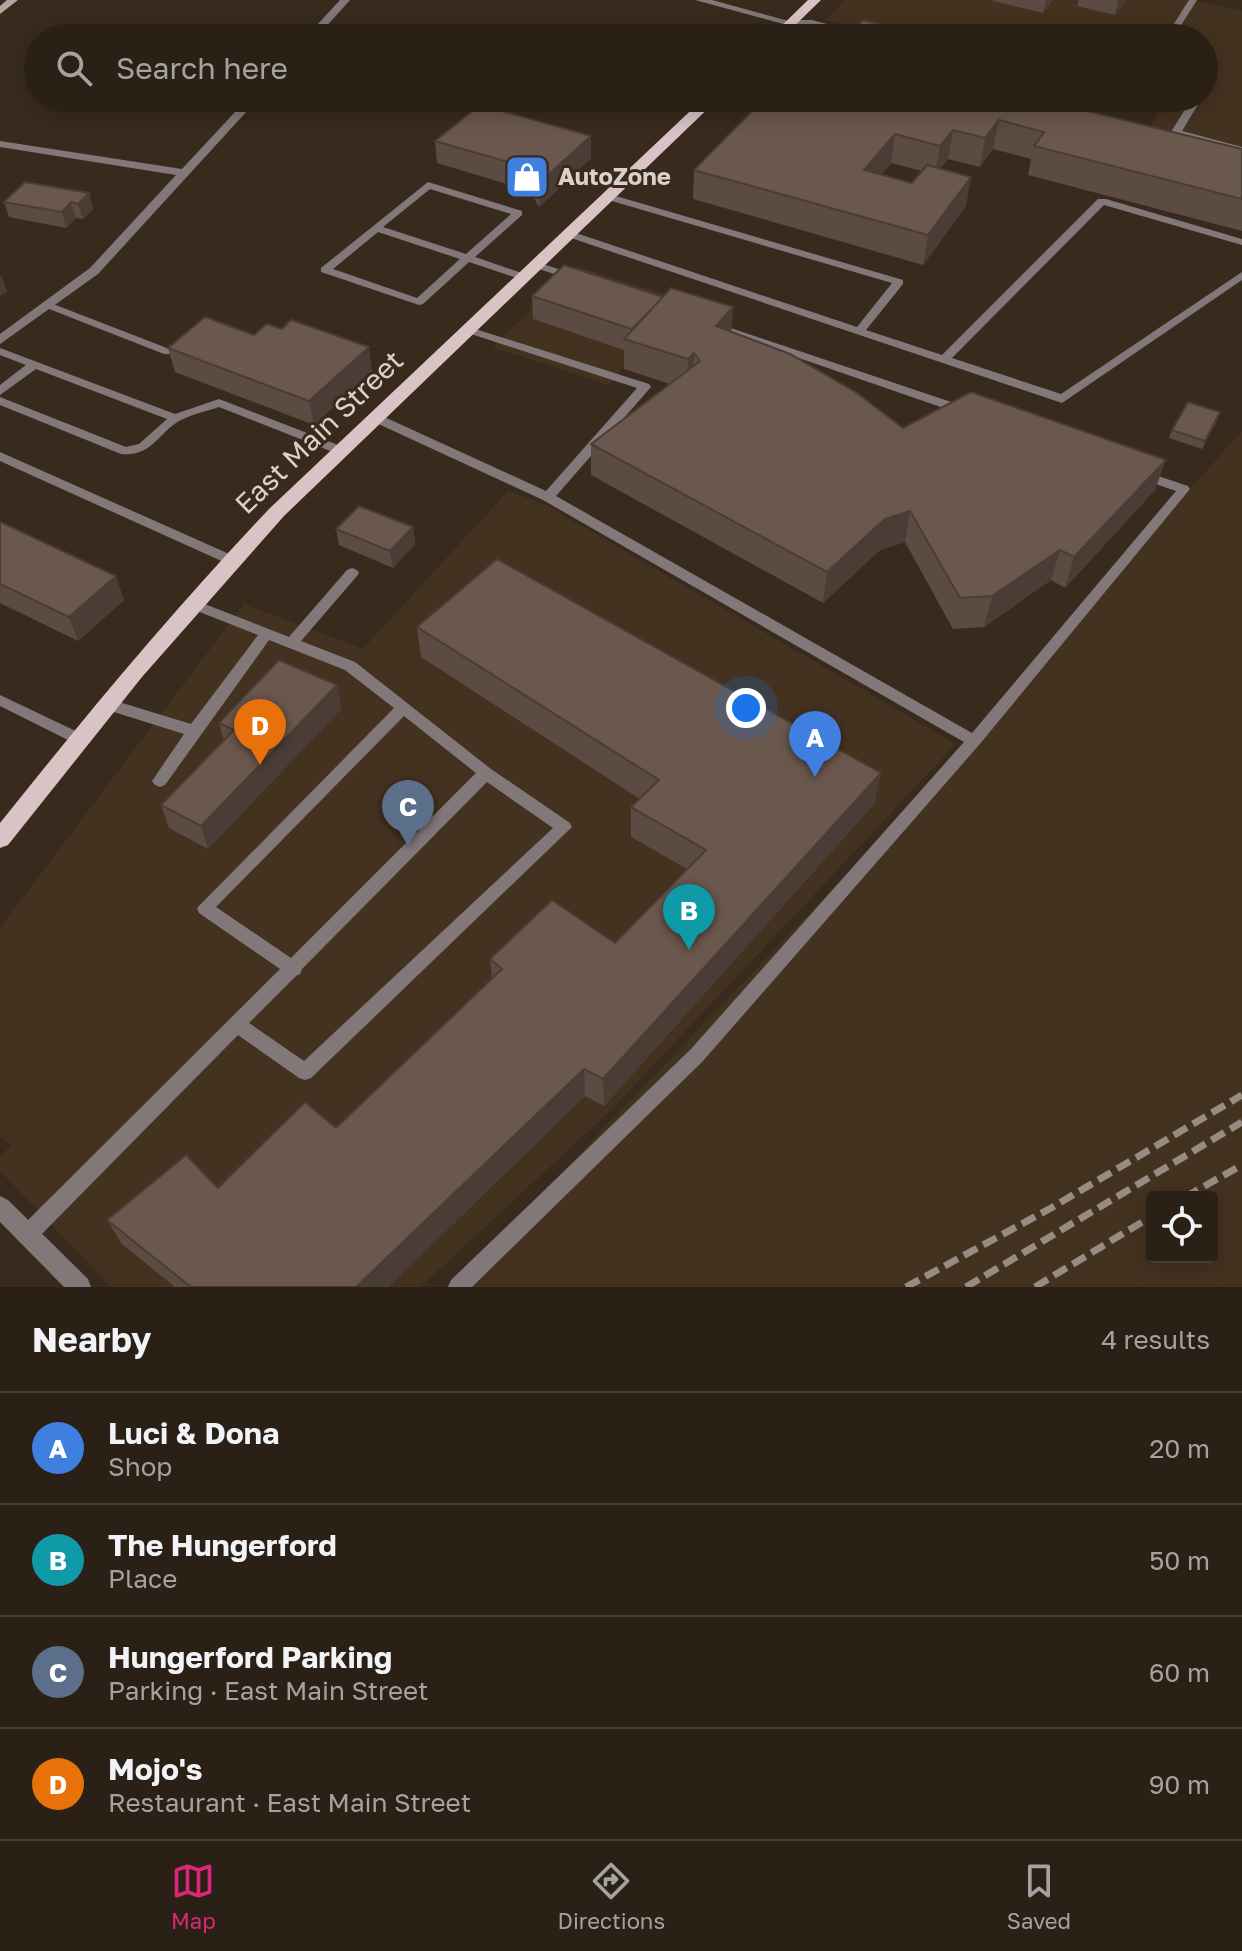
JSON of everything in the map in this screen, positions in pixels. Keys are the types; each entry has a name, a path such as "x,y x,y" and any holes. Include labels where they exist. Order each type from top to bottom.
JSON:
{"main road":[{"path":"791,23 815,0"},
{"name":"East Main Street","path":"0,839 106,704 231,560 697,112"}],"street":[{"path":"0,11 13,0"},
{"path":"323,24 345,0"},
{"path":"700,0 791,23"},
{"path":"0,340 94,271 241,112"},
{"path":"0,144 184,173"},
{"path":"0,1207 80,1287"}],"lane":[{"path":"1178,24 1193,0"},
{"path":"791,23 816,24"},
{"path":"1188,112 1176,132 1242,150"},
{"path":"428,185 518,213 467,259 419,302 325,270 428,185"},
{"path":"609,197 899,282 860,330"},
{"path":"945,359 1102,201 1242,242"},
{"path":"376,228 524,277"},
{"path":"569,234 1062,399 1242,275"},
{"path":"537,265 583,280"},
{"path":"48,305 168,352"},
{"path":"700,320 977,416"},
{"path":"469,330 645,387 548,497"},
{"path":"0,351 175,418"},
{"path":"0,391 35,364"},
{"path":"0,401 125,451 143,447 175,418 219,403 342,451"},
{"path":"376,418 548,497 974,741"},
{"path":"0,456 231,560"},
{"path":"458,1287 697,1055 974,741 1184,489 1125,468"},
{"path":"292,643 352,573"},
{"path":"192,604 350,666 486,773 564,827 305,1072 238,1025"},
{"path":"160,781 267,633"},
{"path":"0,700 79,739"},
{"path":"106,704 194,731"},
{"path":"294,969 205,908 403,708"},
{"path":"28,1234 486,773"}],"shaded area":[{"path":"845,0 1192,0 1242,11 1242,177 1139,149 1159,112 1218,112 1218,24 841,24 825,20"},
{"path":"575,266 685,300 608,385 493,347"},
{"path":"1242,431 1242,1287 452,1287 974,741 1076,617"},
{"path":"508,491 544,504 956,744 610,1111 420,1287 111,1287 0,1171 0,1156 11,1146 0,1136 0,928 244,604 363,649"}],"building":[{"path":"863,20 880,24 859,24"},
{"path":"471,112 505,112 591,136 538,184 529,168 435,141"},
{"path":"751,112 1091,112 1242,149 1242,199 1034,146 1044,132 999,120 985,138 953,130 940,146 895,134 864,170 912,183 927,165 971,177 928,235 694,170"},
{"path":"25,182 89,193 78,204 71,202 62,212 4,202"},
{"path":"564,265 663,297 632,329 532,296"},
{"path":"671,288 733,307 716,326 790,354 857,393 903,428 971,392 1166,460 1074,557 1060,550 992,596 960,598 910,511 885,519 827,572 591,444 700,361 694,353 688,359 624,339"},
{"path":"205,317 254,335 267,324 282,329 291,320 369,347 309,401 168,348"},
{"path":"1188,402 1220,412 1205,441 1172,430"},
{"path":"359,506 413,527 390,551 336,529"},
{"path":"0,522 116,576 69,617 0,584"},
{"path":"497,559 881,773 603,1079 584,1069 356,1287 191,1287 107,1220 186,1155 218,1188 305,1102 336,1128 502,969 490,959 552,900 615,943 706,850 631,807 659,780 417,627"},
{"path":"279,660 337,685 201,826 161,805 234,730 219,723"}],"railway":[{"path":"906,1287 1051,1208 1242,1095"},
{"path":"966,1287 1242,1122"},
{"path":"1196,1191 1242,1165"},
{"path":"1035,1287 1146,1220"}],"place":[{"name":"AutoZone","path":"527,177"},
{"name":"Mojo's","path":"260,765"},
{"name":"Luci & Dona","path":"815,777"},
{"name":"Hungerford Parking","path":"408,846"},
{"name":"The Hungerford","path":"689,950"}]}
